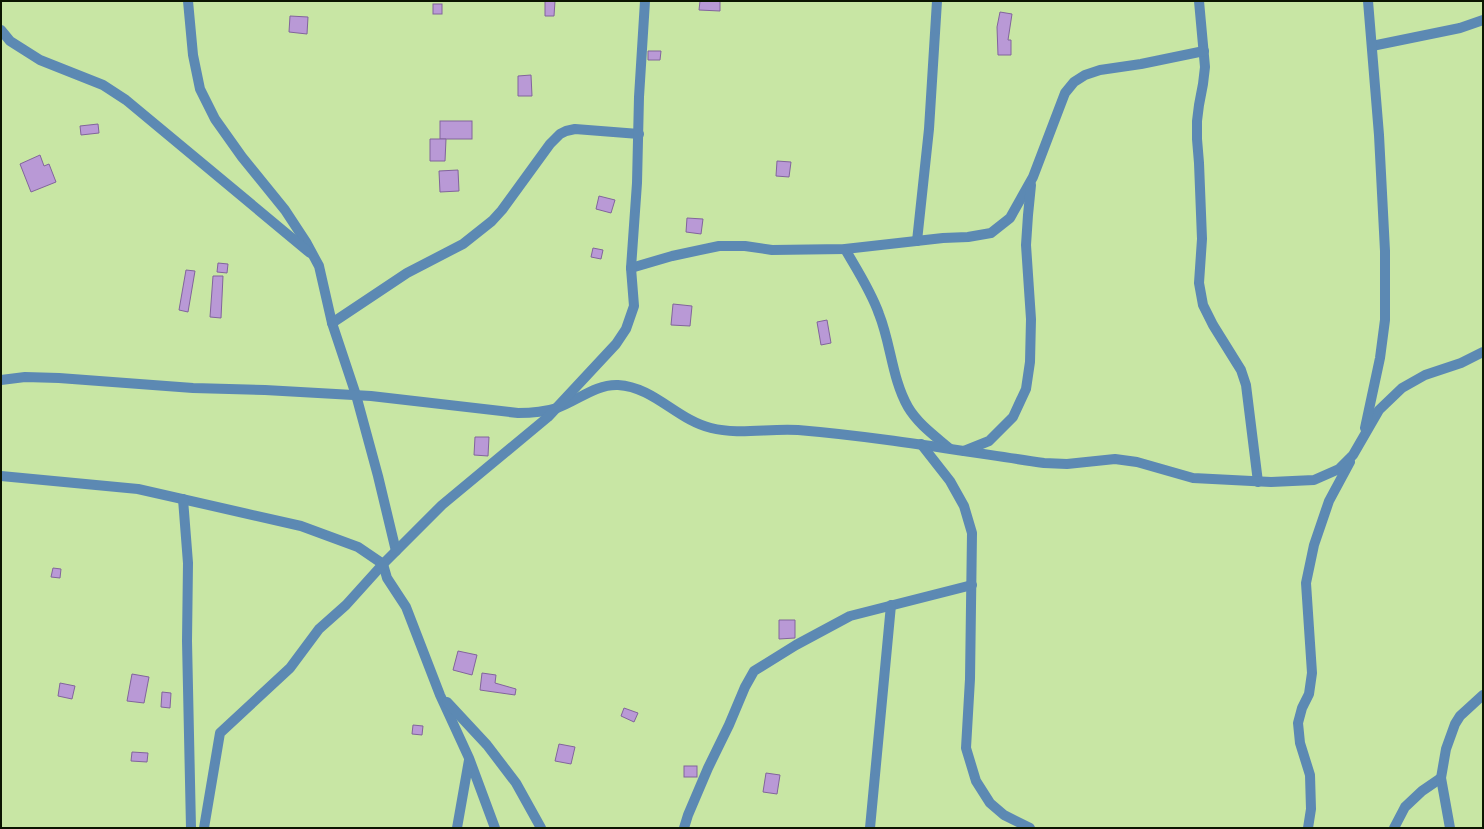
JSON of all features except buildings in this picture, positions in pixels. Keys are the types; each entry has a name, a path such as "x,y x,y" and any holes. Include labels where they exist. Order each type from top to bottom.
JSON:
{"street":[{"path":"188,1 193,55 200,89 215,119 242,157 286,210 319,266 332,323 356,395 396,551"},
{"path":"204,828 220,732 290,668 319,630 346,605 383,564 442,505 548,417 616,344 626,329 634,306 631,268 645,1"},
{"path":"917,241 929,129 937,1"},
{"path":"1199,1 1205,66 1203,84 1198,105 1197,133 1202,239 1199,283 1203,305 1244,377 1253,434 1258,482"},
{"path":"1363,436 1380,358 1385,320 1385,252 1379,135 1368,1"},
{"path":"1372,46 1460,28 1483,20"},
{"path":"1,30 10,41 40,60 103,85 126,100 313,256"},
{"path":"631,268 672,256 718,246 746,246 772,250 845,249 968,237 991,233 1010,218 1032,177 1065,93 1074,82 1085,75 1100,70 1141,64 1204,51"},
{"path":"332,323 407,273 463,244 492,221 502,210 550,144 560,134 575,129 639,134"},
{"path":"963,452 989,441 1013,417 1026,389 1030,362 1031,320 1026,245 1032,177"},
{"path":"845,249 872,296 879,313 886,333 899,386 908,407 922,425 950,449"},
{"path":"1308,828 1310,809 1310,775 1300,743 1298,723 1302,708 1309,694 1312,673 1306,583 1314,545 1330,501 1363,436 1379,410 1402,388 1425,375 1461,363 1483,352"},
{"path":"1,380 25,377 59,378 193,388 356,395 518,413 532,413 557,408 606,386 619,385 636,388 672,407 693,421 710,428 729,431 796,430 920,444 963,452 1044,463 1067,464 1115,459 1137,462 1193,478 1258,482 1314,480 1338,469 1354,455"},
{"path":"920,444 950,482 964,506 972,533 970,679 966,748 976,781 990,803 1004,815 1030,828"},
{"path":"1,476 138,489 301,526 358,547 383,564 387,578 406,607 440,695 469,758 494,828"},
{"path":"183,500 188,563 187,641 191,828"},
{"path":"684,828 708,768 729,725 745,687 754,671 796,645 850,616 972,585"},
{"path":"870,828 891,605"},
{"path":"440,695 487,745 516,782 541,828"},
{"path":"1450,828 1441,778 1446,749 1455,724 1460,716 1483,696"},
{"path":"457,828 469,758"},
{"path":"1394,828 1405,807 1422,791 1441,778"}]}
